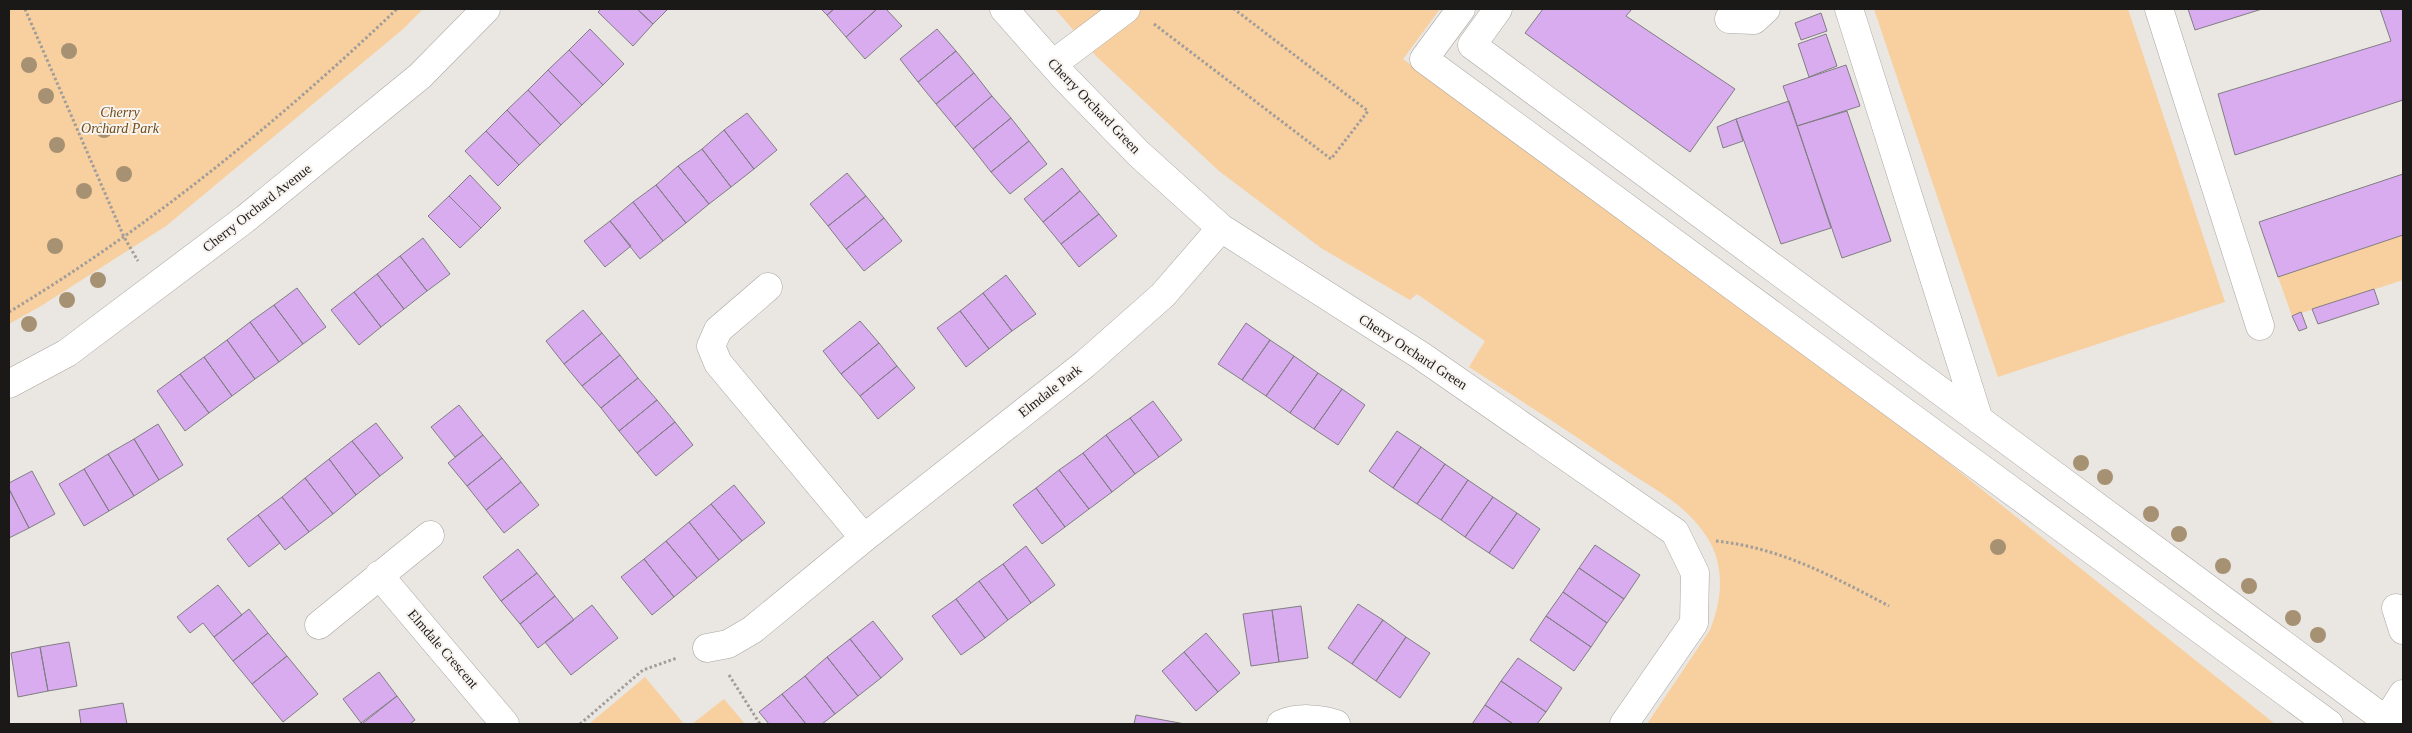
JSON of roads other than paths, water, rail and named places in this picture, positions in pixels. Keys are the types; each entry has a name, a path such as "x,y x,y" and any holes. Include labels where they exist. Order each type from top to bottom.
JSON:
{"street":[{"name":"Cherry Orchard Avenue","path":"9,384 67,352 245,218 420,76 486,9"},
{"name":"Cherry Orchard Green","path":"1004,9 1053,64 1139,154 1221,228 1420,355 1667,527 1678,537 1695,573 1694,623 1624,724"},
{"path":"1053,64 1126,9"},
{"path":"1461,9 1424,59 2329,724"},
{"path":"1498,9 1472,45 2388,723 2403,694"},
{"path":"1729,19 1754,20 1766,9"},
{"path":"1848,9 1979,420"},
{"path":"2159,9 2260,326"},
{"name":"Elmdale Park","path":"707,648 728,644 752,630 864,538 1085,364 1163,295 1221,228"},
{"path":"768,287 718,330 711,346 718,363 864,538"},
{"path":"319,625 430,534"},
{"name":"Elmdale Crescent","path":"379,575 505,724"},
{"path":"1281,724 1290,720 1313,719 1336,724"}],"park label":[{"name":"Cherry Orchard Park","path":"120,120"}]}
